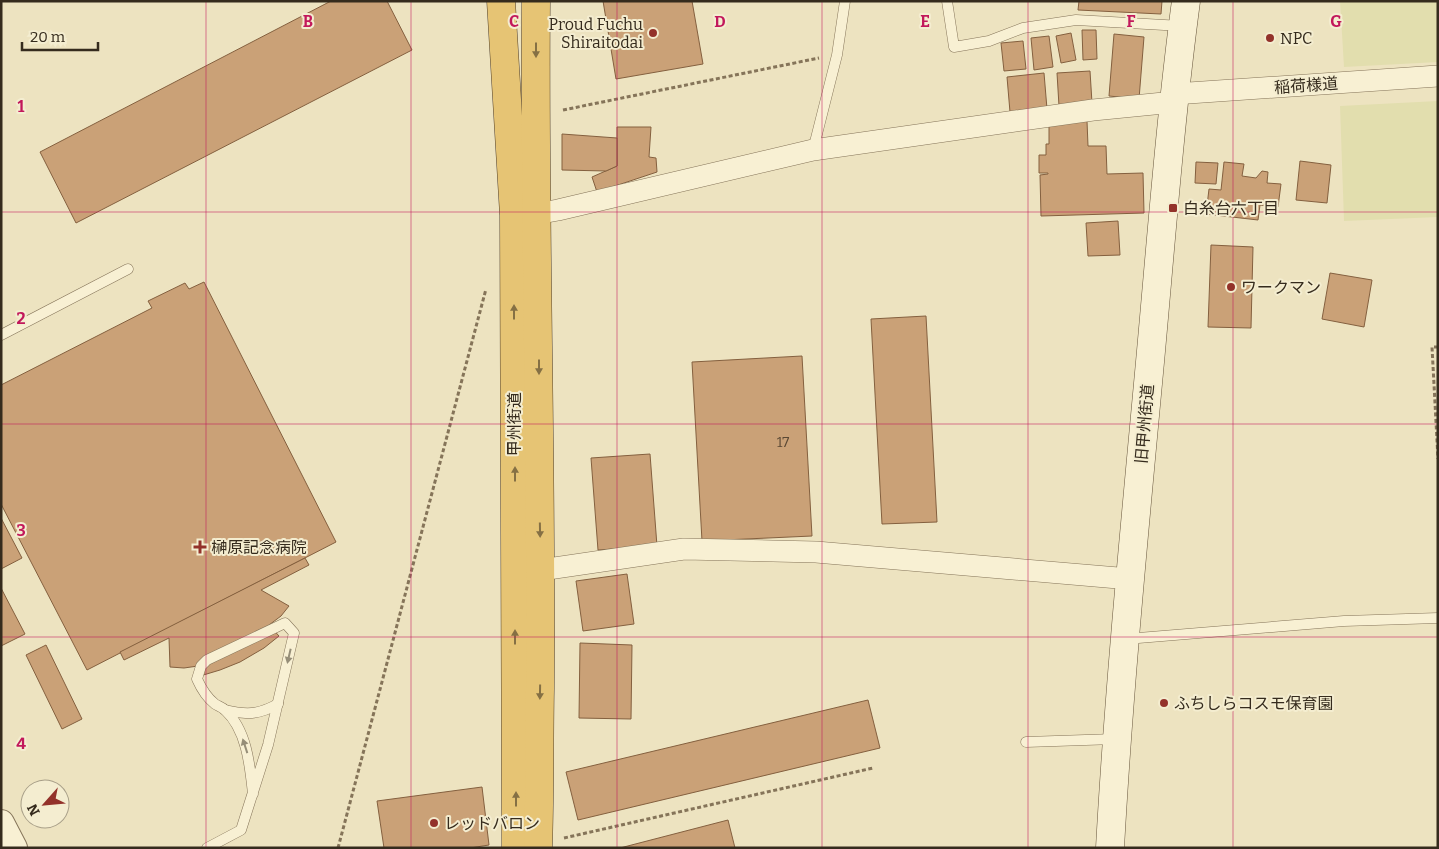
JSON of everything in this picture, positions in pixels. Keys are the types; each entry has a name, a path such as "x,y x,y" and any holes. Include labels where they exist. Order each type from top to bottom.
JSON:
{"highway":[{"name":"甲州街道","path":"501,1 514,215 531,846"},
{"name":"甲州街道","path":"531,846 541,570 536,214 536,1"}],"main road":[{"name":"旧甲州街道","path":"1110,848 1116,739 1130,579 1174,98 1185,14"}],"street":[{"name":"稲荷様道","path":"536,214 813,150 1174,98 1438,76"},
{"path":"541,570 684,549 816,552 1130,579"},
{"path":"1,823 14,848"}],"lane":[{"path":"813,150 837,55 845,1"},
{"path":"947,1 954,47 989,41 1023,28 1076,20 1185,14"},
{"path":"1,335 128,269"},
{"path":"1125,639 1344,621 1438,618"},
{"path":"207,848 241,830 268,745 278,704 294,634 285,623 207,660 201,666 197,679 202,691 213,703 225,710 244,714 265,711 278,704"},
{"path":"225,710 238,728 246,747 253,794"},
{"path":"1026,742 1116,739"}],"path":[{"path":"557,111 837,55"},
{"path":"338,848 486,288"},
{"path":"1438,347 1432,347 1438,459"},
{"path":"531,846 873,768"}],"shaded area":[{"path":"1340,1 1438,1 1438,62 1344,67"},
{"path":"1438,101 1438,217 1344,221 1340,106"}],"building":[{"path":"331,1 387,1 412,50 76,223 40,152"},
{"name":"Proud Fuchu Shiraitodai","path":"603,1 692,1 703,64 616,79"},
{"path":"1079,1 1162,1 1161,14 1078,10"},
{"path":"1082,30 1096,30 1097,59 1083,60"},
{"path":"1071,33 1076,60 1061,63 1056,36"},
{"path":"1114,34 1144,37 1139,99 1109,96"},
{"path":"1049,36 1053,67 1034,70 1031,38"},
{"path":"1023,41 1026,69 1004,71 1001,43"},
{"path":"1090,71 1092,103 1059,106 1057,73"},
{"path":"1044,73 1047,109 1010,112 1007,77"},
{"path":"1087,121 1088,146 1106,146 1107,174 1143,173 1144,213 1041,216 1040,175 1048,173 1039,173 1039,155 1046,155 1046,144 1049,144 1049,122"},
{"path":"617,127 651,127 649,157 656,158 657,172 597,192 592,177 617,166"},
{"path":"562,134 617,138 617,166 606,171 562,170"},
{"path":"1300,161 1331,165 1327,203 1296,200"},
{"path":"1196,162 1218,163 1216,184 1195,183"},
{"path":"1224,162 1244,164 1242,176 1256,178 1262,171 1268,172 1267,183 1281,184 1278,207 1260,205 1258,220 1206,214 1209,189 1221,190"},
{"path":"1118,221 1120,255 1088,256 1086,223"},
{"name":"ワークマン","path":"1211,245 1253,247 1251,328 1208,327"},
{"path":"1330,273 1372,280 1364,327 1322,319"},
{"path":"204,282 336,542 87,670 1,504 1,385 152,308 148,301 185,283 189,289"},
{"path":"926,316 937,522 882,524 871,319"},
{"path":"802,356 812,536 702,541 692,362"},
{"path":"650,454 657,546 598,550 591,458"},
{"path":"1,518 22,558 1,569"},
{"path":"305,558 309,565 261,590 289,606 281,616 269,625 279,636 264,648 240,662 200,676 198,666 170,667 169,638 124,660 120,652"},
{"path":"627,574 634,624 583,631 576,581"},
{"path":"1,588 25,634 1,646"},
{"path":"580,643 632,645 631,719 579,718"},
{"path":"46,645 82,719 62,729 26,655"},
{"path":"868,700 880,748 578,820 566,772"},
{"name":"レッドバロン","path":"482,787 489,845 470,848 384,848 377,801"},
{"path":"728,820 735,848 620,848"}],"place":[{"name":"Proud Fuchu Shiraitodai","path":"653,33"},
{"name":"NPC","path":"1270,38"},
{"name":"白糸台六丁目","path":"1173,208"},
{"name":"ワークマン","path":"1231,287"},
{"name":"榊原記念病院","path":"200,547"},
{"name":"ふちしらコスモ保育園","path":"1164,703"},
{"name":"レッドバロン","path":"434,823"}]}
